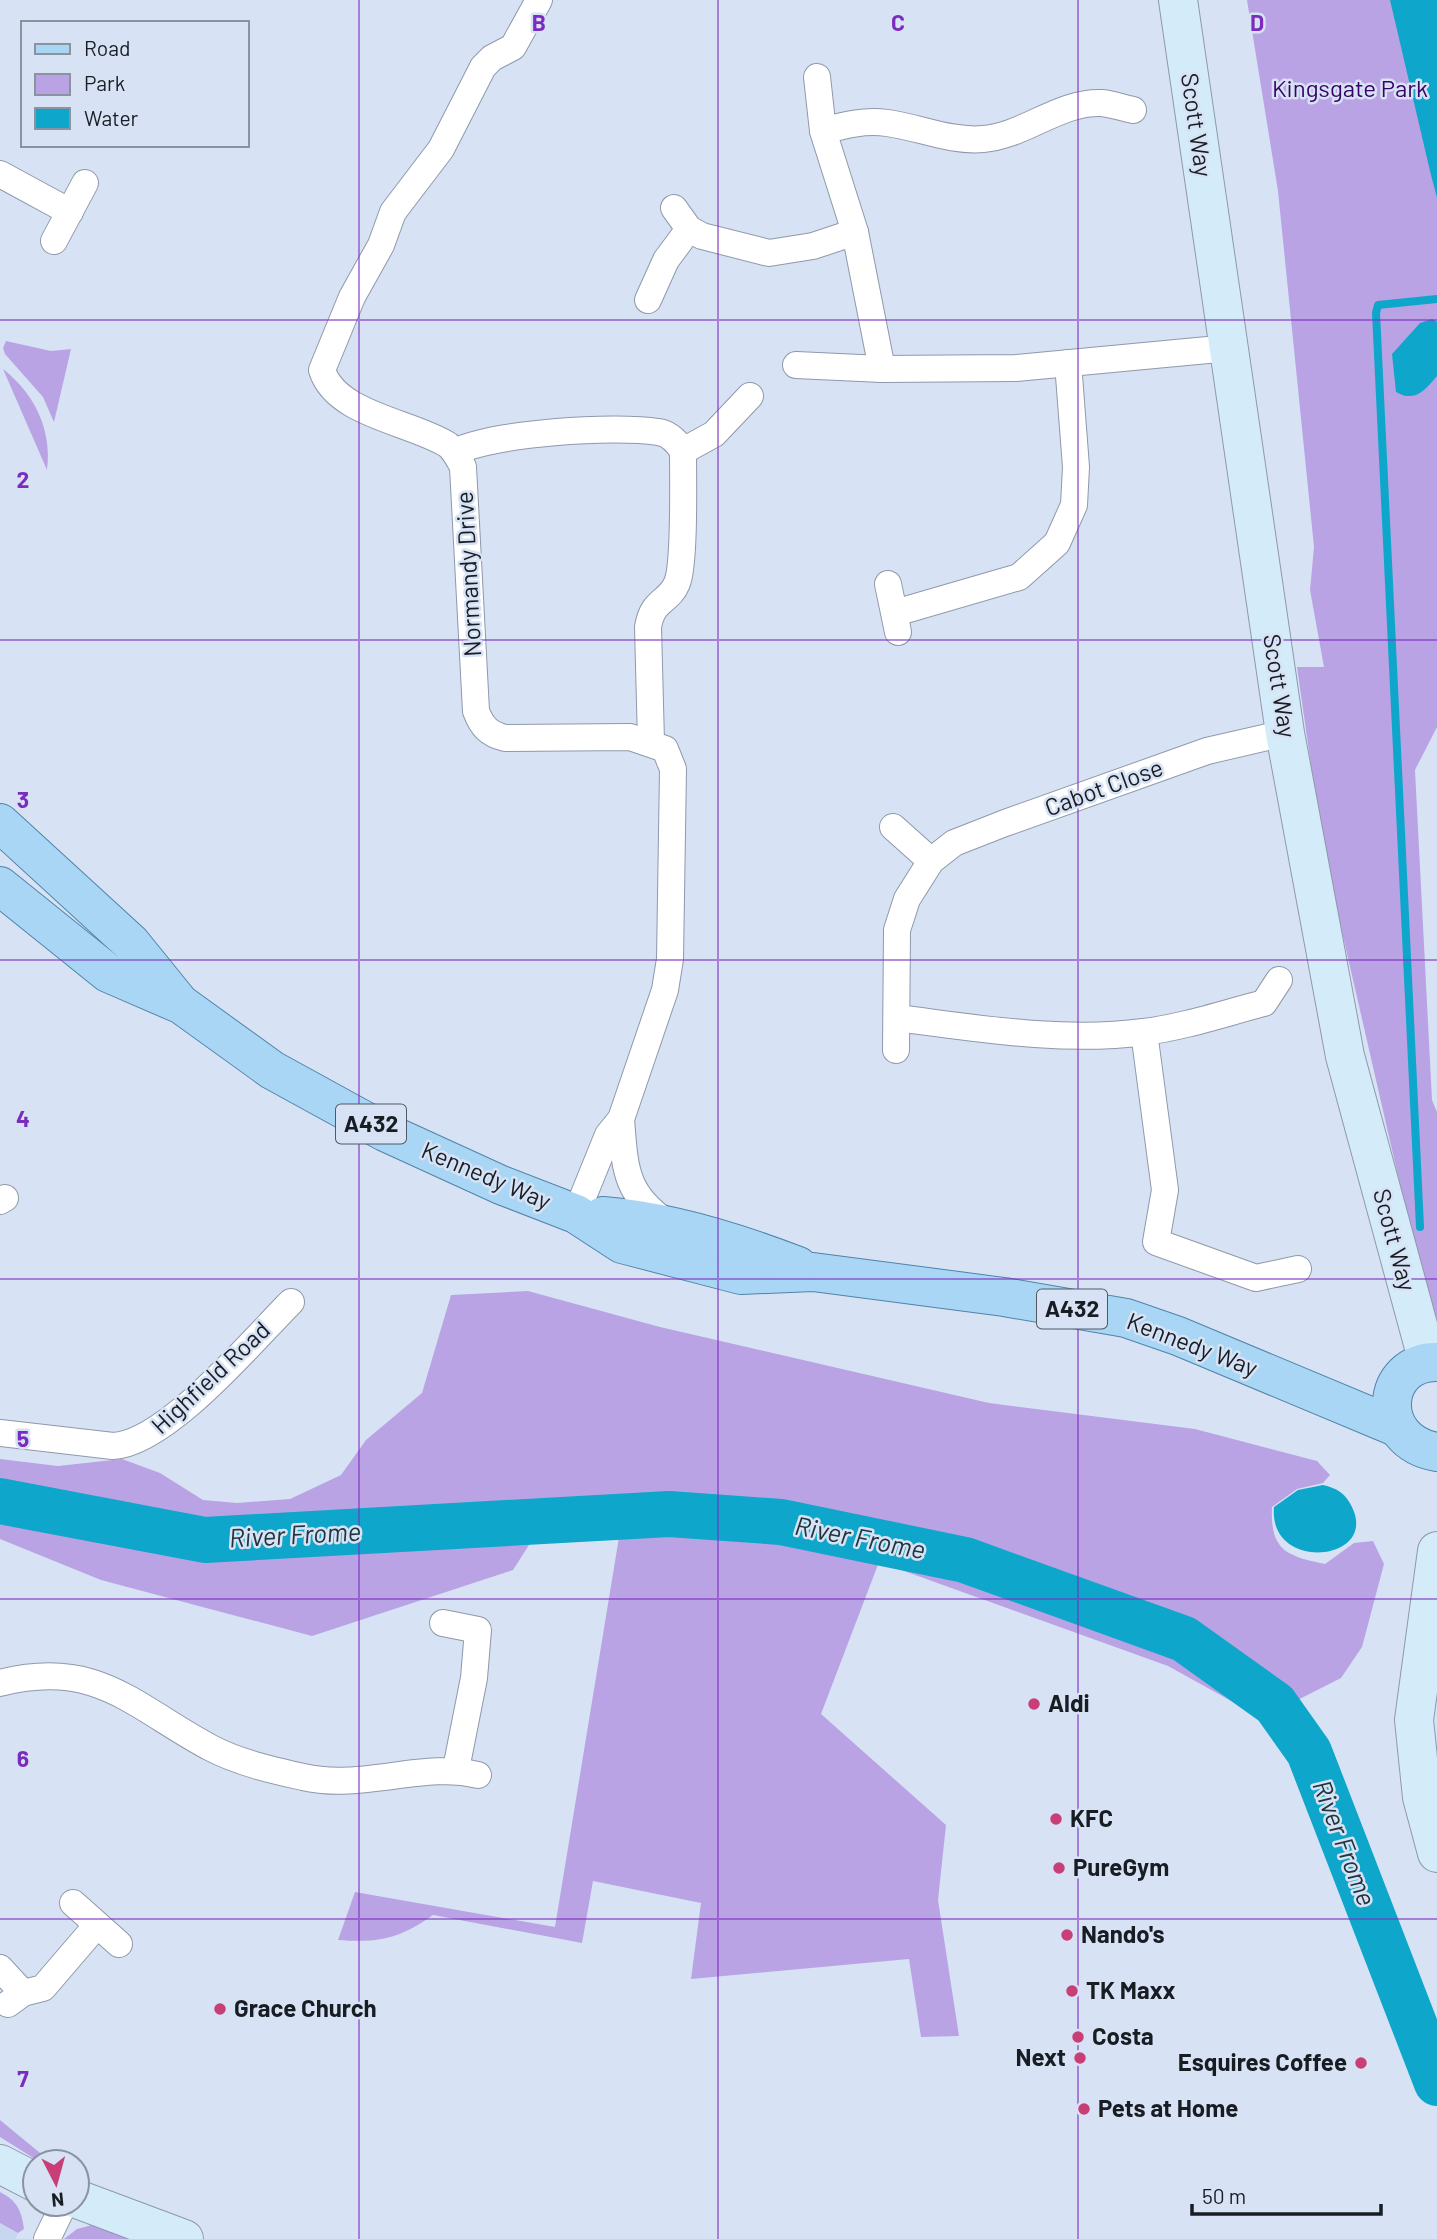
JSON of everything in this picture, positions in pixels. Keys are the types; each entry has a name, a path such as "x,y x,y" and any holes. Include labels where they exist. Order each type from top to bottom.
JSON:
{"main road":[{"name":"Kennedy Way","path":"0,823 131,943 182,1005"},
{"name":"Kennedy Way","path":"0,886 107,973 182,1005 272,1070 385,1132 501,1185 576,1214 622,1244 741,1275 813,1272 1004,1297 1126,1318 1318,1393 1396,1427"},
{"name":"Kennedy Way","path":"576,1214 627,1218 744,1245 813,1272"},
{"path":"1318,1393 1422,1367"},
{"path":"1396,1427 1392,1410 1394,1394 1422,1367"},
{"name":"A432","path":"1396,1427 1406,1440 1421,1449 1437,1452"}],"street":[{"path":"539,0 513,47 492,58 483,68 441,149 393,212 381,245 352,298 322,370 326,382 335,393 400,426 447,445 455,452 492,439 579,431 660,432 676,440 683,451 680,573 671,592 652,610 648,627 651,742 665,749 673,769 670,959 665,990 621,1119 608,1135 576,1214"},
{"name":"Scott Way","path":"1178,0 1286,733 1345,1056 1422,1367"},
{"path":"817,77 823,131 855,232 881,369"},
{"path":"823,131 850,123 885,123 960,138 982,139 1005,135 1069,109 1100,103 1133,110"},
{"path":"0,174 70,212"},
{"path":"54,241 85,183"},
{"path":"648,300 682,218 741,248 769,253 813,247 855,232"},
{"path":"796,365 881,369 1016,368 1229,348"},
{"path":"888,584 897,623 1018,577 1057,543 1074,505 1076,467 1068,363"},
{"path":"683,451 714,434 750,397"},
{"name":"Normandy Drive","path":"455,452 463,467 476,711 485,729 505,738 630,737 651,742"},
{"name":"Cabot Close","path":"896,1051 897,930 906,899 931,861 954,843 1005,823 1208,751 1286,733"},
{"path":"893,827 931,861"},
{"path":"897,1017 1065,1036 1144,1032 1264,1003 1279,980"},
{"path":"1144,1032 1166,1190 1157,1242 1256,1278 1298,1269"},
{"path":"621,1119 625,1170 635,1194 651,1212 679,1230"},
{"name":"Highfield Road","path":"0,1433 113,1446 127,1445 147,1437 203,1391 291,1302"},
{"path":"1437,1550 1414,1720 1422,1797 1437,1853"},
{"path":"0,1683 34,1676 68,1677 99,1684 129,1697 212,1749 262,1768 308,1778 374,1780 467,1772 478,1630 443,1623"},
{"path":"73,1903 119,1944"},
{"path":"0,1968 16,1998 43,1988 97,1925"},
{"path":"0,2164 21,2175"},
{"path":"91,2204 184,2239"},
{"path":"47,2239 57,2218"}],"shaded area":[{"path":"0,2223 18,2233 16,2239 0,2239"}],"green space":[{"name":"Kingsgate Park","path":"1247,0 1437,0 1437,727 1415,770 1432,1100 1437,1112 1437,1318 1429,1311 1323,849 1297,667 1324,667 1310,590 1314,547 1278,191"},
{"path":"6,341 51,351 71,349 54,422 43,397 5,354 3,348"},
{"path":"3,369 24,390 39,414 47,441 47,470"},
{"path":"528,1291 660,1327 989,1403 1195,1429 1317,1461 1330,1475 1323,1483 1297,1489 1272,1507 1274,1533 1283,1549 1291,1554 1325,1564 1354,1543 1373,1541 1384,1564 1362,1647 1341,1678 1262,1718 1168,1666 879,1562 821,1714 946,1825 938,1900 959,2036 921,2037 909,1959 691,1979 701,1903 593,1881 582,1943 433,1915 388,1938 338,1940 355,1892 555,1927 620,1531 536,1534 513,1570 312,1636 101,1580 0,1539 0,1459 58,1466 122,1459 160,1473 203,1500 237,1503 290,1499 341,1475 366,1440 422,1393 451,1295"},
{"path":"0,2120 34,2148 21,2150 0,2137"},
{"path":"0,2192 14,2202 20,2211 24,2229 18,2233 0,2223"},
{"path":"92,2225 108,2227 139,2239 64,2239 77,2229"}],"water":[{"path":"1390,0 1437,0 1437,198 1430,171"},
{"path":"1432,319 1437,322 1437,376 1414,395 1396,392 1392,354 1420,323"},
{"path":"1323,1485 1337,1490 1347,1498 1356,1525 1350,1539 1338,1549 1303,1551 1287,1543 1277,1528 1274,1507 1298,1490"}],"waterway":[{"path":"1420,1227 1376,313 1378,305 1437,299"},
{"name":"River Frome","path":"0,1501 205,1540 669,1514 781,1522 965,1560 1184,1639 1275,1704 1309,1752 1437,2083"}],"place":[{"name":"Aldi","path":"1034,1704"},
{"name":"KFC","path":"1056,1819"},
{"name":"PureGym","path":"1059,1868"},
{"name":"Nando's","path":"1067,1935"},
{"name":"TK Maxx","path":"1072,1991"},
{"name":"Grace Church","path":"220,2009"},
{"name":"Costa","path":"1078,2037"},
{"name":"Next","path":"1080,2058"},
{"name":"Esquires Coffee","path":"1361,2063"},
{"name":"Pets at Home","path":"1084,2109"}]}
